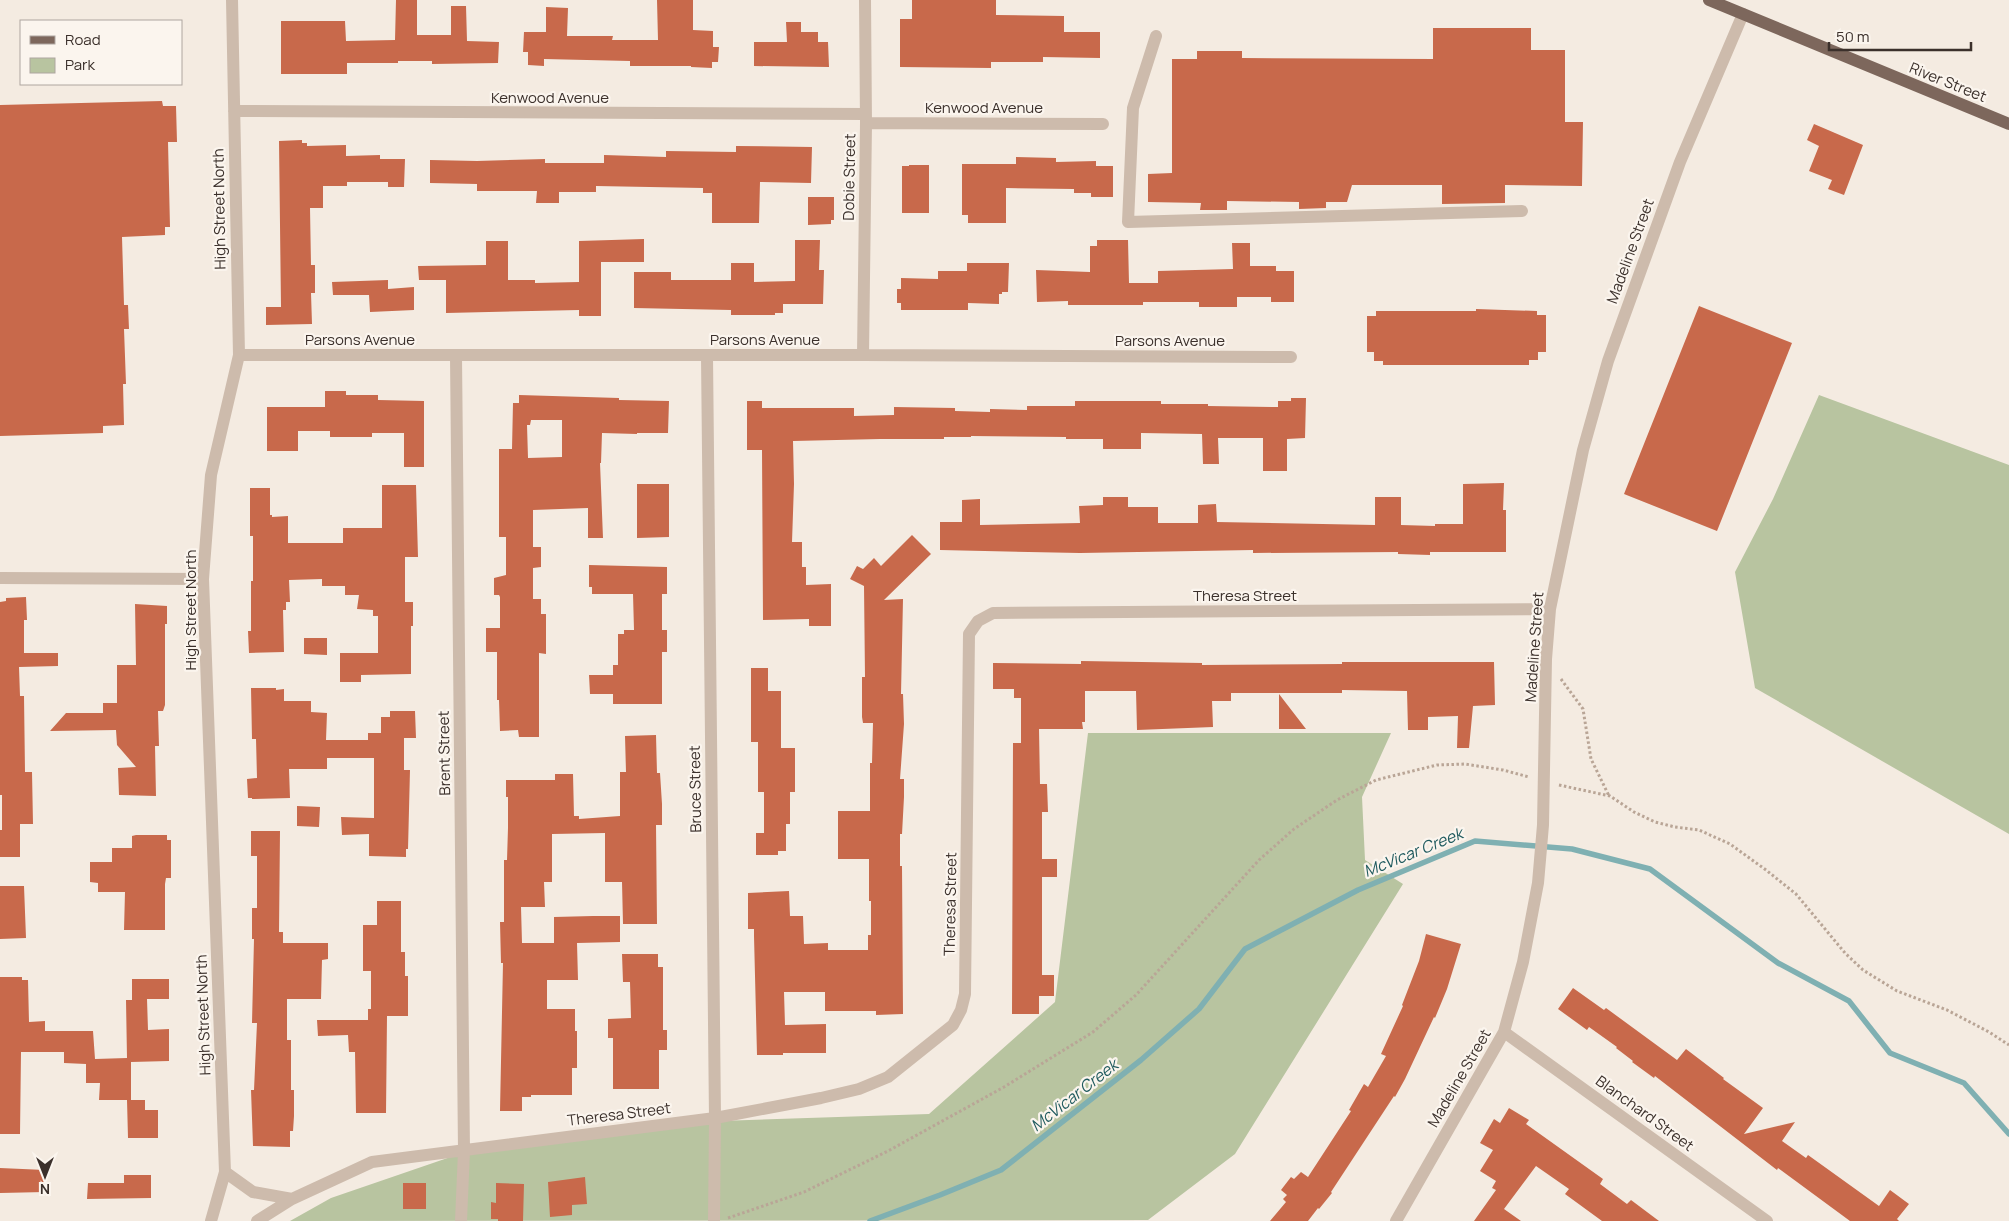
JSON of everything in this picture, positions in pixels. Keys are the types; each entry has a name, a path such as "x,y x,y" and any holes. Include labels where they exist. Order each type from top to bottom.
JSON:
{"main road":[{"name":"River Street","path":"1709,0 2009,124"}],"street":[{"name":"High Street North","path":"211,1221 225,1172 203,579 211,475 239,355 232,0"},
{"name":"Dobie Street","path":"863,355 865,0"},
{"name":"Madeline Street","path":"1396,1221 1504,1032 1523,962 1538,883 1543,825 1546,659 1550,609 1583,450 1608,361 1680,162 1743,14"},
{"path":"1156,36 1133,108 1128,222 1522,211"},
{"name":"Kenwood Avenue","path":"234,111 1103,124"},
{"name":"Parsons Avenue","path":"239,355 1291,357"},
{"name":"Brent Street","path":"456,356 464,1151 461,1221"},
{"name":"Bruce Street","path":"706,356 715,1118 714,1221"},
{"path":"0,578 203,579"},
{"name":"Theresa Street","path":"257,1221 292,1199 372,1162 715,1118 821,1098 859,1088 888,1077 953,1025 961,1010 965,994 969,634 978,621 993,613 1550,609"},
{"name":"Blanchard Street","path":"1504,1032 1767,1221"},
{"path":"225,1172 253,1192 292,1199"}],"path":[{"path":"1546,659 1583,709 1590,759 1610,796"},
{"path":"721,1221 804,1192 888,1151 1004,1087 1093,1032 1136,995 1259,860 1294,829 1337,800 1376,780 1437,764 1465,764 1503,770 1544,782 1610,796 1634,812 1655,822 1699,830 1730,844 1796,894 1845,953 1863,970 1897,991 1947,1010 1989,1032 2009,1046"}],"green space":[{"path":"1819,395 2009,465 2009,834 1755,688 1735,572 1773,499"},
{"path":"1088,733 1391,733 1362,797 1365,860 1403,884 1235,1154 1148,1220 290,1221 331,1198 465,1152 719,1121 929,1114 1055,1002"}],"building":[{"path":"396,0 417,0 417,35 451,35 451,6 466,6 467,41 499,42 498,63 432,64 432,61 398,61 398,63 347,63 347,74 281,74 281,21 345,21 346,41 395,40"},
{"path":"657,0 693,0 693,30 713,31 713,47 719,47 718,62 712,62 712,68 630,66 630,61 544,59 544,66 528,65 528,52 523,52 524,32 546,32 546,7 568,8 567,36 613,36 612,40 658,40"},
{"path":"912,0 996,0 996,15 1064,16 1064,32 1100,32 1100,58 1043,57 1043,62 991,62 991,68 900,67 900,19 912,19"},
{"path":"786,22 801,22 801,32 818,32 818,42 828,42 829,67 754,66 754,42 787,42"},
{"path":"1433,28 1531,28 1531,50 1565,50 1565,122 1583,122 1582,186 1505,185 1505,203 1442,204 1442,185 1352,185 1347,202 1326,202 1326,208 1299,209 1299,202 1227,201 1227,210 1200,210 1201,203 1148,202 1148,174 1172,173 1172,59 1197,59 1197,51 1242,51 1242,58 1433,59"},
{"path":"162,101 163,106 176,106 177,142 168,142 170,227 165,227 165,235 122,237 124,305 128,305 129,329 124,329 126,384 123,384 124,425 103,426 103,433 0,436 0,105"},
{"path":"1814,124 1863,145 1844,195 1828,189 1832,180 1809,171 1819,146 1807,140"},
{"path":"302,140 302,143 307,143 307,146 346,145 346,156 380,155 380,159 405,159 404,187 388,187 388,182 347,182 347,186 323,186 323,208 310,208 311,265 315,265 315,293 311,293 312,324 266,325 266,307 281,307 279,141"},
{"path":"736,146 812,147 811,183 760,182 759,223 712,223 712,193 703,193 703,188 596,186 596,192 559,192 559,203 536,203 537,191 477,191 477,184 430,183 430,160 545,159 545,163 604,163 604,155 666,157 666,151 736,152"},
{"path":"1016,157 1056,158 1056,162 1096,161 1096,166 1113,166 1113,197 1091,197 1091,193 1074,193 1074,189 1006,188 1006,223 968,223 968,215 962,215 962,164 1016,164"},
{"path":"929,165 929,213 902,213 902,166"},
{"path":"808,197 834,197 834,220 831,220 831,224 808,225"},
{"path":"644,239 644,262 601,262 601,316 579,316 579,310 446,313 446,280 419,280 418,266 486,265 486,241 508,241 508,280 535,280 535,283 579,282 579,241"},
{"path":"795,240 820,240 819,270 824,270 823,304 783,304 783,313 775,313 775,315 731,315 731,310 634,308 634,272 671,272 671,280 731,280 731,263 754,263 754,282 795,281"},
{"path":"1097,240 1128,240 1129,283 1158,283 1158,271 1233,269 1232,243 1250,243 1250,266 1276,266 1276,271 1294,271 1294,302 1271,302 1271,297 1237,297 1237,307 1199,307 1199,302 1143,302 1143,305 1068,305 1068,301 1037,302 1036,270 1090,272 1090,246 1097,246"},
{"path":"967,263 1009,263 1008,292 999,294 999,304 968,303 968,310 901,310 901,303 897,303 897,289 901,289 901,278 938,279 938,271 967,271"},
{"path":"388,280 388,289 414,287 414,310 370,312 369,295 333,295 332,282"},
{"path":"1699,306 1792,343 1717,531 1624,494"},
{"path":"1476,309 1537,311 1537,315 1546,315 1546,352 1538,352 1538,360 1529,360 1529,365 1383,365 1383,361 1374,361 1374,352 1367,352 1367,316 1376,316 1376,311 1476,311"},
{"path":"325,391 346,391 346,395 378,395 378,400 424,401 424,467 404,467 404,433 372,433 372,437 330,437 330,431 298,431 298,451 267,451 267,407 325,407"},
{"path":"519,395 669,401 668,433 602,433 600,463 603,538 588,538 588,508 533,510 533,547 541,547 541,567 533,568 533,599 541,599 541,614 546,614 546,654 539,653 539,737 519,737 518,730 500,731 499,700 497,700 497,652 486,652 486,628 500,628 500,597 499,595 494,595 494,578 506,575 506,537 499,537 499,449 512,449 513,403 519,403","holes":["531,420 562,420 562,457 528,458 527,425 530,425"]},
{"path":"1291,398 1306,398 1305,438 1287,439 1287,471 1263,471 1263,438 1218,438 1219,464 1203,464 1202,434 1141,433 1141,449 1103,449 1103,439 1066,439 1066,437 971,436 944,437 944,439 793,441 792,542 802,542 802,567 806,567 806,585 831,584 831,626 809,626 809,619 763,620 762,450 747,450 747,401 762,401 762,408 854,408 854,416 894,415 894,407 955,408 955,411 990,412 990,409 1027,410 1027,406 1075,406 1075,401 1161,401 1161,404 1278,407 1278,401 1291,401"},
{"path":"1504,483 1503,510 1506,510 1506,552 1430,552 1430,555 1398,554 1398,552 1253,553 1253,550 1080,553 940,550 940,522 962,522 962,500 980,499 980,525 1080,523 1079,506 1103,505 1103,497 1128,497 1128,507 1158,507 1158,523 1198,523 1198,505 1216,504 1217,522 1375,525 1375,497 1401,497 1401,525 1435,526 1435,524 1463,524 1463,484"},
{"path":"637,484 669,484 669,537 637,538"},
{"path":"382,485 416,485 418,557 405,557 405,602 413,602 411,674 361,675 361,682 340,682 340,653 378,653 378,616 373,616 373,610 357,609 359,595 345,595 345,586 322,586 322,579 289,580 290,602 286,602 286,610 283,610 284,652 249,653 248,631 251,631 251,581 253,581 253,536 250,536 250,488 270,488 270,515 272,517 288,516 288,543 343,543 343,528 382,528"},
{"path":"912,535 931,554 884,600 903,599 901,694 903,694 904,724 900,779 904,779 904,797 902,834 900,834 900,866 902,866 903,1014 876,1015 876,1011 825,1011 825,992 784,992 785,1025 826,1024 826,1053 757,1055 754,929 748,929 748,893 789,891 790,916 803,916 804,944 828,943 828,950 868,950 868,935 871,935 869,859 838,859 838,811 870,811 870,763 872,763 873,723 863,723 862,717 862,677 865,677 864,586 850,579 857,566 863,569 874,558 881,566"},
{"path":"589,565 667,567 667,594 662,594 662,630 667,630 667,652 662,652 662,704 613,704 613,694 590,694 589,675 613,675 613,665 618,665 618,634 624,634 624,630 634,630 633,594 592,594 592,587 589,587"},
{"path":"26,597 27,620 24,620 24,653 58,653 58,666 19,667 20,696 24,696 25,772 32,772 33,824 20,824 20,857 0,857 2,795 0,795 0,602 6,601 6,598"},
{"path":"135,604 167,606 167,624 165,624 165,705 163,711 158,711 159,746 155,746 156,796 119,795 118,768 136,767 117,745 116,730 50,731 66,713 103,713 103,703 117,703 117,665 136,665"},
{"path":"304,638 327,638 327,655 304,654"},
{"path":"1081,661 1202,663 1202,665 1342,664 1342,662 1494,662 1495,705 1473,706 1469,748 1457,748 1458,716 1428,717 1428,730 1408,730 1407,691 1342,690 1342,693 1231,693 1231,701 1212,701 1213,727 1137,730 1136,691 1085,691 1085,722 1082,722 1083,729 1039,729 1040,784 1047,784 1048,812 1042,812 1042,859 1057,859 1057,877 1042,877 1042,975 1054,975 1054,996 1039,996 1039,1014 1012,1014 1013,743 1021,743 1021,698 1014,698 1014,689 993,689 993,663 1081,664"},
{"path":"751,668 768,668 768,691 781,691 781,748 795,748 795,792 790,792 790,824 786,824 786,851 778,851 778,855 756,855 756,833 764,833 764,792 758,792 758,742 751,742"},
{"path":"251,688 284,689 284,701 311,701 311,712 327,713 326,740 368,740 368,733 381,733 381,717 390,717 390,711 415,711 416,738 404,738 404,770 410,770 408,849 406,849 406,857 369,856 369,834 342,835 341,817 374,818 374,758 327,758 327,769 289,769 290,798 248,798 247,779 257,778 256,739 252,739"},
{"path":"1279,694 1306,729 1279,729"},
{"path":"656,735 657,773 660,773 662,804 662,825 656,825 657,924 623,924 622,882 605,882 605,833 552,834 552,882 544,882 545,907 521,907 522,943 554,943 554,917 593,916 620,916 620,942 577,943 578,980 547,980 547,1009 575,1009 577,1068 572,1068 572,1095 531,1095 531,1097 522,1097 522,1111 500,1111 503,963 501,963 500,922 504,922 504,860 507,860 508,797 506,797 506,780 555,780 555,774 573,774 574,816 579,816 579,819 620,816 620,772 626,772 625,736"},
{"path":"297,806 320,807 319,827 297,826"},
{"path":"251,831 280,831 279,932 283,932 283,943 328,943 328,959 322,960 321,999 287,999 287,1040 291,1040 291,1090 294,1090 293,1131 290,1131 290,1147 253,1146 251,1090 254,1090 257,1023 252,1023 254,939 252,939 252,908 257,908 257,856 251,856"},
{"path":"167,835 167,840 171,840 171,878 166,878 165,884 165,930 124,930 125,892 98,892 98,883 90,882 90,862 112,862 112,848 132,848 132,836"},
{"path":"0,886 24,886 26,938 0,939"},
{"path":"377,901 401,901 401,952 405,952 405,976 408,976 408,1016 387,1016 386,1113 356,1113 355,1052 349,1052 348,1035 318,1036 317,1020 368,1020 368,1009 371,1009 371,971 363,971 363,925 377,925"},
{"path":"1426,934 1461,944 1447,989 1435,1018 1405,1079 1332,1193 1308,1221 1270,1221 1286,1202 1283,1199 1287,1195 1281,1190 1291,1177 1294,1179 1301,1172 1308,1177 1351,1111 1349,1110 1364,1084 1368,1087 1386,1056 1381,1054 1403,1006 1419,961"},
{"path":"622,954 658,954 658,967 663,967 663,1030 667,1030 667,1050 659,1050 659,1089 613,1089 613,1038 608,1038 608,1019 631,1018 630,982 623,982"},
{"path":"0,977 22,977 22,980 28,980 29,1022 45,1021 45,1031 93,1031 95,1059 127,1058 126,1000 132,1000 132,979 169,979 169,999 147,999 148,1030 169,1029 169,1061 131,1062 131,1100 145,1100 145,1110 158,1110 158,1138 128,1138 127,1100 99,1100 100,1083 86,1083 86,1064 64,1063 64,1052 21,1052 20,1134 0,1134"},
{"path":"1573,988 1604,1010 1606,1008 1677,1060 1686,1049 1763,1108 1744,1134 1795,1122 1782,1141 1806,1158 1808,1155 1879,1206 1890,1190 1909,1204 1897,1219 1899,1221 1850,1221 1778,1168 1777,1170 1655,1076 1654,1078 1632,1062 1617,1047 1589,1027 1587,1030 1558,1009"},
{"path":"1509,1108 1529,1120 1526,1124 1603,1179 1600,1184 1627,1204 1631,1200 1659,1221 1602,1221 1565,1194 1569,1189 1536,1166 1504,1209 1521,1221 1474,1221 1496,1190 1492,1188 1496,1181 1480,1171 1493,1150 1480,1143 1494,1119 1500,1123"},
{"path":"0,1168 45,1170 45,1192 0,1193"},
{"path":"124,1175 151,1175 151,1198 87,1199 88,1183 124,1183"},
{"path":"585,1177 587,1204 572,1205 572,1215 550,1217 548,1182"},
{"path":"403,1183 426,1183 426,1209 403,1209"},
{"path":"496,1183 524,1184 523,1221 498,1221 498,1219 491,1219 491,1202 496,1203"}],"waterway":[{"name":"McVicar Creek","path":"870,1221 1001,1170 1141,1060 1199,1009 1245,949 1358,890 1475,841 1572,849 1650,869 1778,963 1849,1001 1890,1053 1964,1083 2009,1134"}]}
